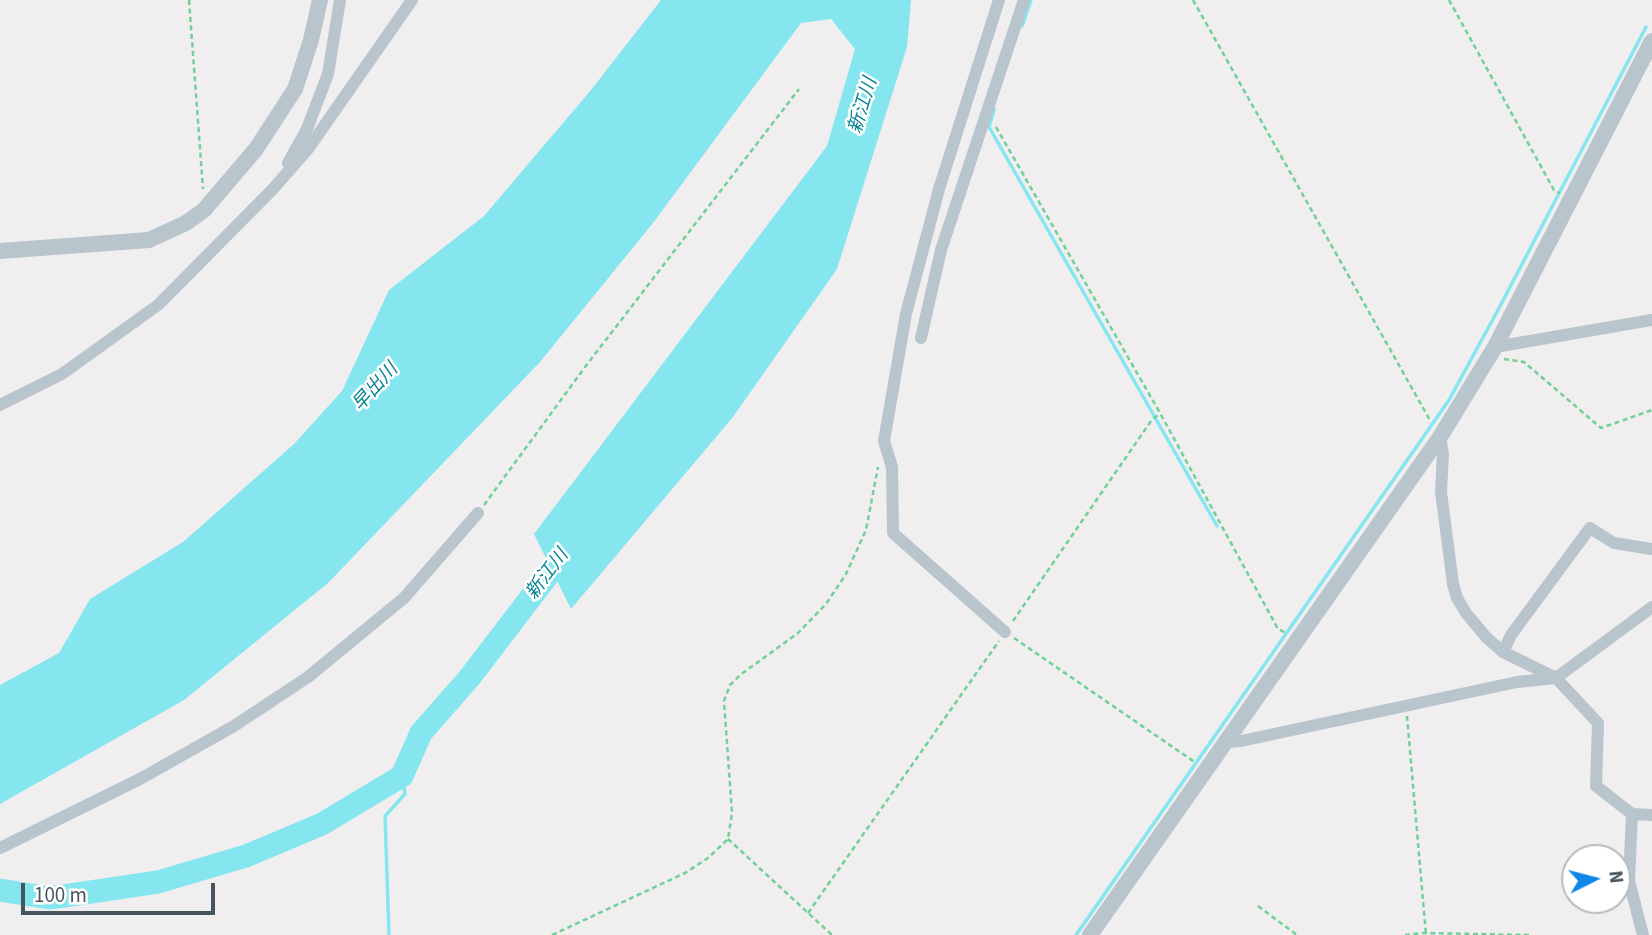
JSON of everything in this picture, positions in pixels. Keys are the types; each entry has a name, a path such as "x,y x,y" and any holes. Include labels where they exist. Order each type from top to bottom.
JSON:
{"street":[{"path":"0,251 149,240 186,223 204,210 256,149 295,89 311,40 320,0"},
{"path":"272,190 307,129 328,74 340,0"},
{"path":"0,405 62,374 158,304 272,190 308,149 411,0"},
{"path":"999,0 939,189 909,301 884,441 892,467 893,533 1005,632"},
{"path":"921,338 941,250 1024,0"},
{"path":"1090,935 1440,437 1492,351 1652,41"},
{"path":"1492,351 1652,320"},
{"path":"1440,437 1443,454 1441,492 1457,598 1486,637 1503,652 1556,678 1598,723 1596,786 1632,814 1652,815"},
{"path":"0,848 140,779 234,726 308,677 404,598 478,513"},
{"path":"1503,652 1511,635 1590,527 1614,543 1652,549"},
{"path":"1227,742 1517,682 1556,678 1652,607"},
{"path":"1632,814 1629,881 1643,935"}],"path":[{"path":"189,0 204,210"},
{"path":"1192,0 1440,437"},
{"path":"1449,0 1554,190 1572,198"},
{"path":"478,513 584,367 799,89"},
{"path":"986,110 1160,413 1278,629 1298,640"},
{"path":"1492,351 1524,362 1601,428 1652,410"},
{"path":"808,913 1151,421 1160,413"},
{"path":"552,935 685,873 708,858 728,839 732,813 724,701 730,685 798,633 826,604 846,574 866,530 878,466"},
{"path":"1005,632 1207,770"},
{"path":"1406,706 1426,934"},
{"path":"728,839 832,935"},
{"path":"1258,906 1297,935"},
{"path":"1405,935 1532,935"}],"water":[{"name":"早出川","path":"661,0 911,0 907,47 837,269 733,417 571,609 534,534 827,146 855,49 831,19 801,23 653,223 540,362 328,583 184,700 0,804 0,685 59,653 90,599 183,542 294,444 342,391 389,290 484,216 591,90"}],"waterway":[{"path":"1022,26 1031,0"},
{"path":"1076,935 1449,400 1646,27"},
{"path":"994,109 989,127 1217,526"},
{"name":"新江川","path":"0,890 50,898 158,882 246,856 322,824 402,776 421,733 470,677 571,545"},
{"path":"389,935 385,816 405,794 402,776"}]}
